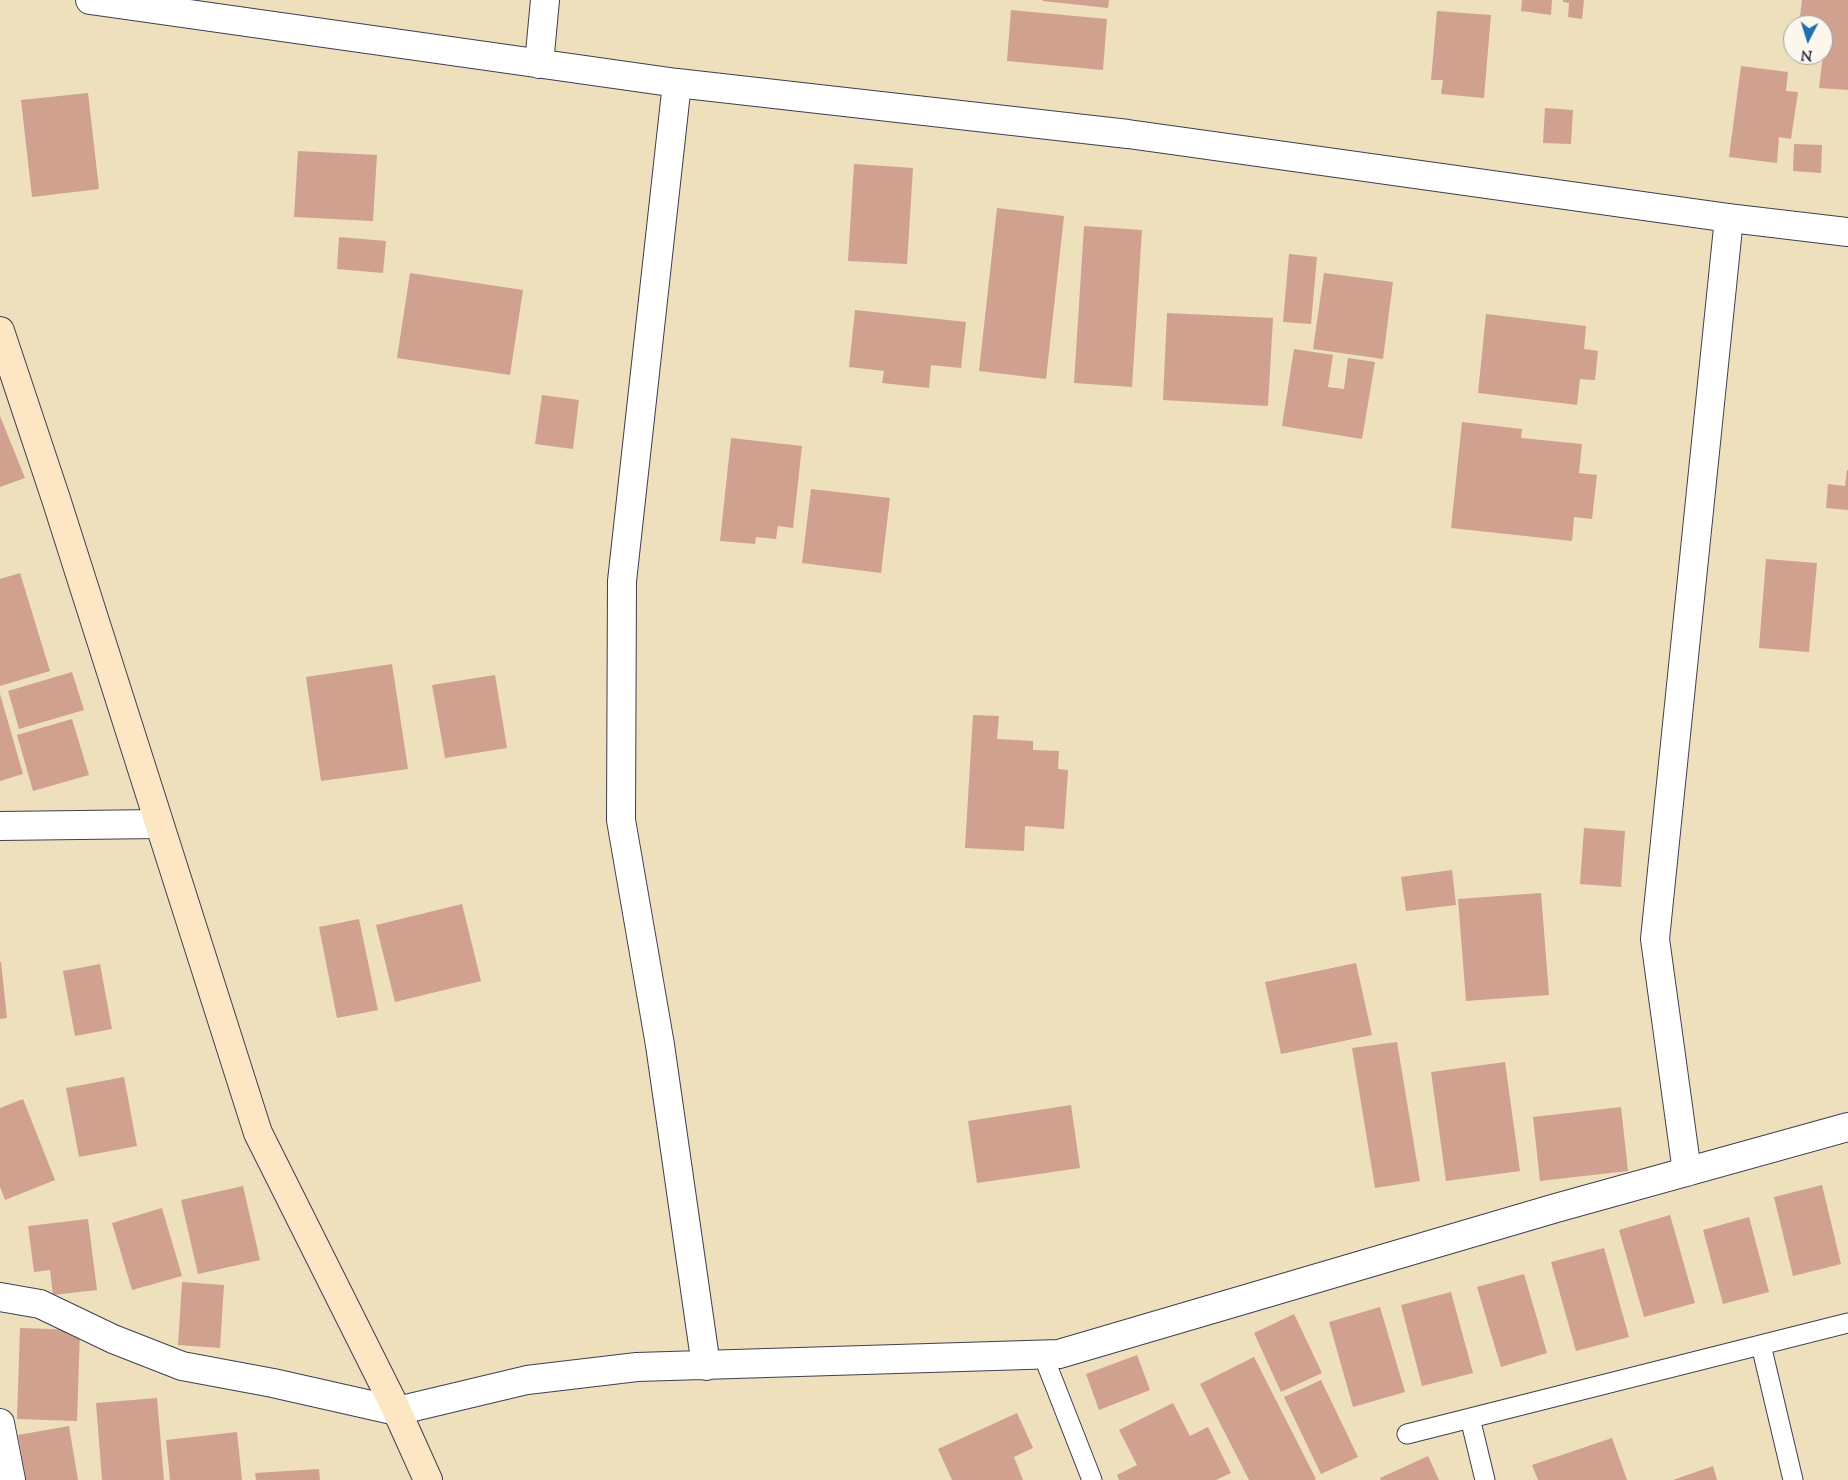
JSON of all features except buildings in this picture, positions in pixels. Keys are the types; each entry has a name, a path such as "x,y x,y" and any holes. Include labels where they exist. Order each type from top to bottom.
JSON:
{"street":[{"path":"90,0 677,84 1128,134 1729,218 1848,232"},
{"path":"538,64 545,0"},
{"path":"677,84 622,581 621,820 660,1045 706,1366"},
{"path":"1686,1172 1655,939 1729,218"},
{"path":"0,331 59,509 258,1133 397,1411 428,1480"},
{"path":"0,826 159,824"},
{"path":"0,1297 40,1304 113,1339 182,1366 273,1383 397,1411 527,1380 637,1367 1060,1354 1546,1211 1848,1127"},
{"path":"0,1423 11,1480"}],"lane":[{"path":"1407,1434 1848,1323"},
{"path":"1761,1345 1792,1480"},
{"path":"1043,1355 1092,1480"},
{"path":"1470,1418 1485,1480"}]}
